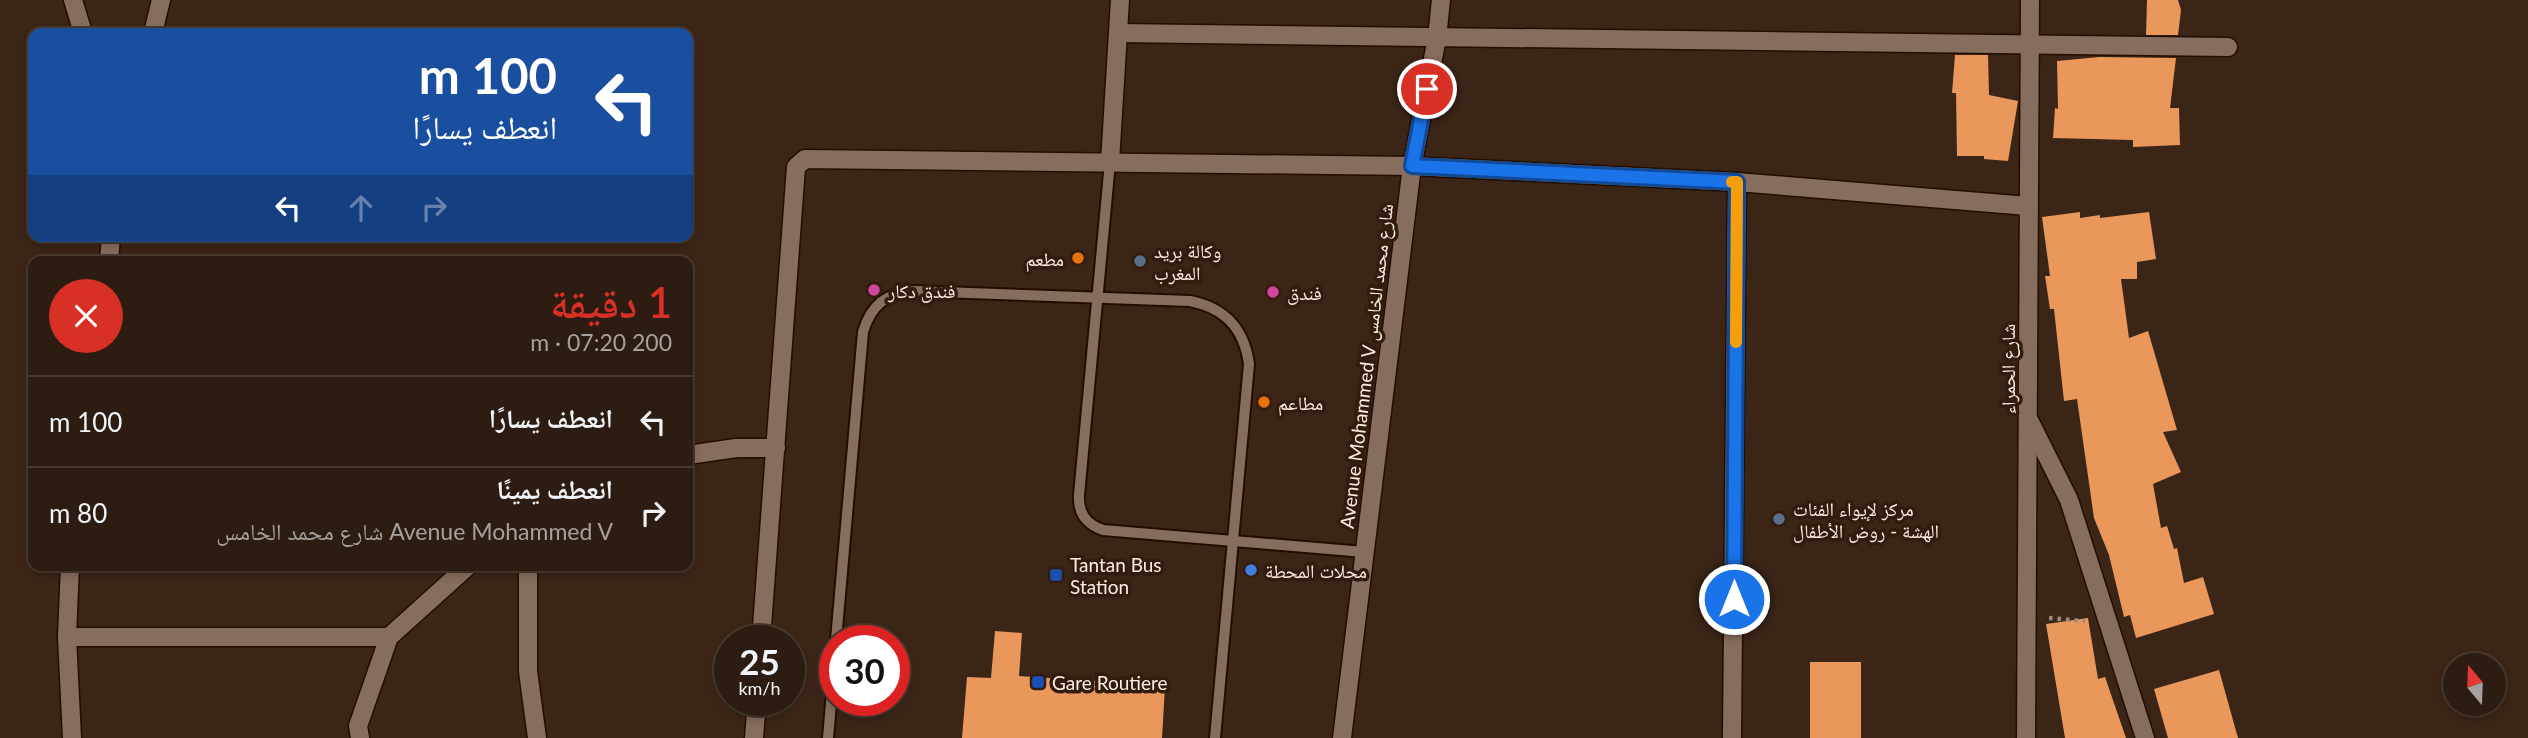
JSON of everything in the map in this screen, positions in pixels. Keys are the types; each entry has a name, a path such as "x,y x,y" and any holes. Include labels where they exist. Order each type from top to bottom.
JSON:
{"street":[{"path":"74,0 82,28"},
{"path":"154,28 161,0"},
{"path":"1110,162 1121,0"},
{"name":"Avenue Mohammed V شارع محمد الخامس","path":"1342,738 1412,166 1437,38 1441,0"},
{"name":"شارع الحمراء","path":"2026,738 2030,0"},
{"path":"1118,33 2029,42 2228,47"},
{"path":"762,625 794,189 796,167 800,161 1412,166 1737,182 2028,206"},
{"path":"1732,738 1737,182"},
{"path":"2029,419 2069,500 2145,738"},
{"path":"693,454 736,448 776,448"},
{"path":"70,571 67,637 72,738"},
{"path":"359,738 358,726 388,637 462,571"},
{"path":"528,571 528,671 537,738"},
{"path":"67,637 388,637"},
{"path":"754,738 756,716"}],"lane":[{"path":"1110,162 1079,495 1086,521 1103,530 1364,552"},
{"path":"837,625 863,332 875,306 893,295 914,292 1098,298 1208,305 1238,328 1247,345 1250,363 1215,738"},
{"path":"828,738 830,716"}],"path":[{"path":"2027,616 2108,623"}],"building":[{"path":"2147,0 2178,0 2181,10 2178,35 2146,35"},
{"path":"1955,55 1988,55 1989,95 2018,101 2008,161 1984,159 1984,156 1957,156 1956,93 1952,93"},
{"path":"2099,57 2176,58 2170,108 2179,108 2180,145 2133,147 2133,140 2053,138 2055,108 2058,109 2057,61"},
{"path":"2080,212 2080,218 2100,215 2100,218 2149,212 2156,259 2137,262 2137,279 2121,279 2129,338 2148,331 2177,430 2163,432 2181,472 2153,484 2161,528 2167,526 2174,549 2177,548 2184,583 2203,577 2214,614 2136,638 2130,615 2124,617 2109,555 2094,518 2077,399 2064,401 2054,309 2050,309 2045,276 2050,276 2042,217"},
{"path":"2088,618 2098,679 2105,677 2126,738 2065,738 2046,624"},
{"name":"Gare Routiere","path":"995,631 1022,633 1019,676 1165,686 1162,738 962,738 967,677 991,678"},
{"path":"1810,662 1861,662 1861,738 1810,738"},
{"path":"2219,670 2238,738 2168,738 2154,689"}],"slow traffic":[{"path":"1732,182 1737,182 1736,342"}],"place":[{"name":"مطعم","path":"1078,258"},
{"name":"وكالة بريد المغرب","path":"1140,261"},
{"name":"فندق دكار","path":"874,290"},
{"name":"فندق","path":"1273,292"},
{"name":"مطاعم","path":"1264,402"},
{"name":"مركز لإيواء الفئات الهشة - روض الأطفال","path":"1779,519"},
{"name":"محلات المحطة","path":"1251,570"},
{"name":"Tantan Bus Station","path":"1056,575"},
{"name":"Gare Routiere","path":"1038,682"}],"route":[{"path":"1427,89 1412,166 1737,182 1734,599"}]}
